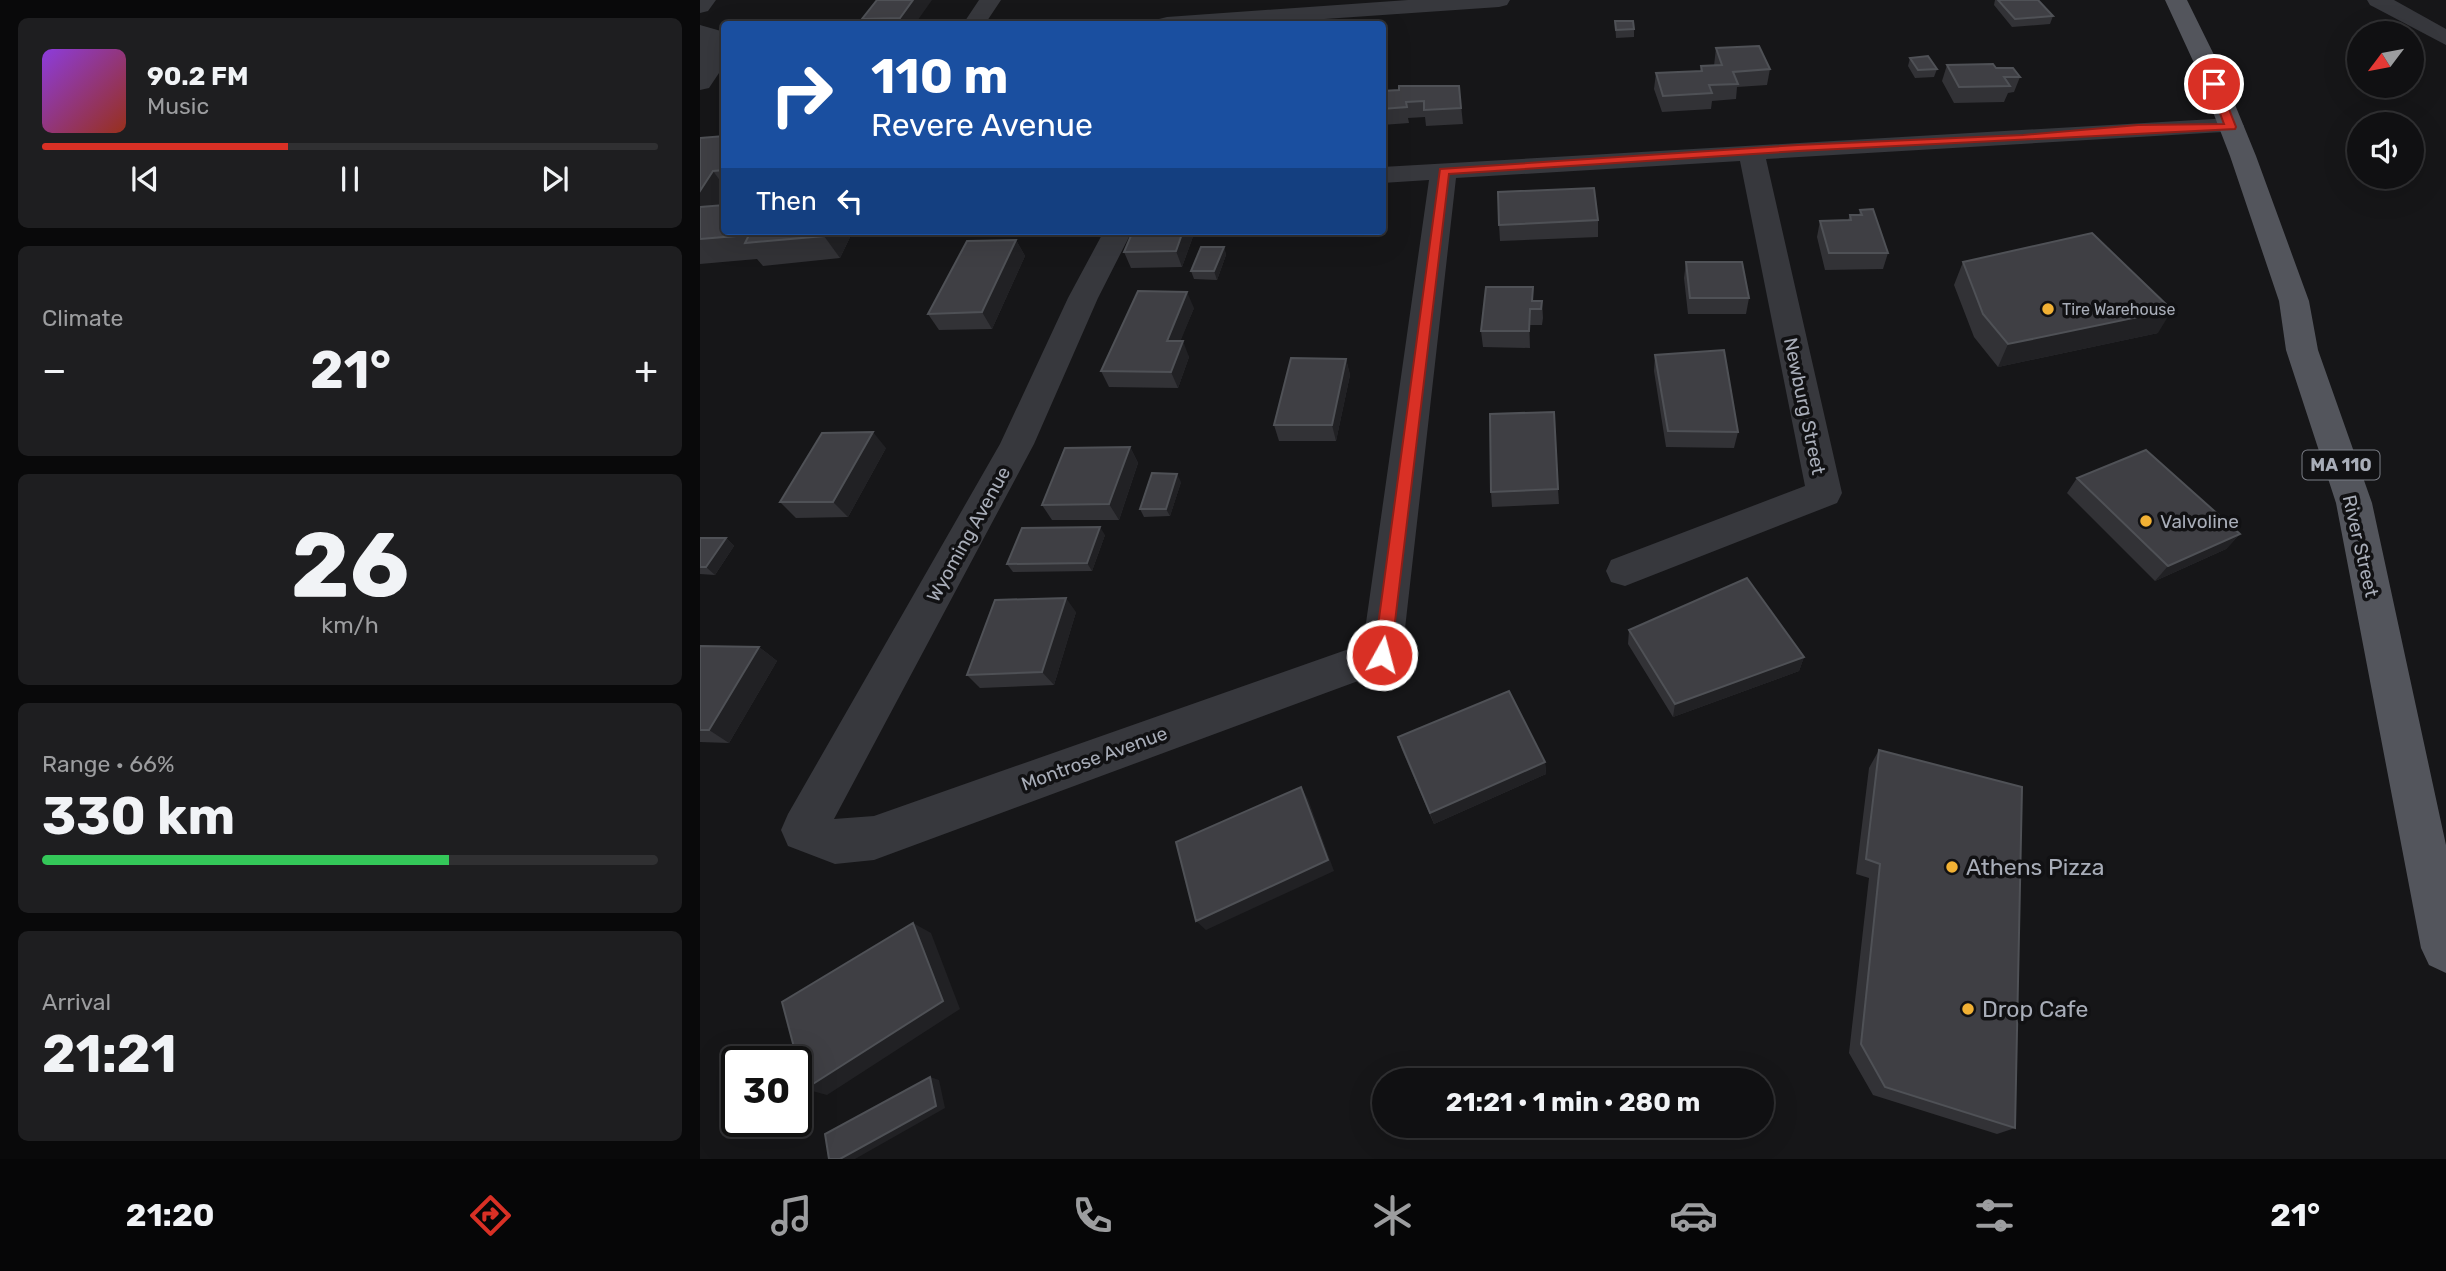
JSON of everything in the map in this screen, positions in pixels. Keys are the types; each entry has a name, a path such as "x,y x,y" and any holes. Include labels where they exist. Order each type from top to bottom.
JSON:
{"main road":[{"name":"River Street","path":"2176,0 2206,63 2294,301 2302,350 2354,503 2446,948"}],"street":[{"path":"700,6 705,0"},
{"path":"976,21 990,0"},
{"path":"1208,21 1499,0"},
{"path":"2378,0 2446,38"},
{"path":"700,32 713,36 707,74 700,83"},
{"path":"1386,175 2138,129 2231,127"},
{"name":"Newburg Street","path":"1625,571 1824,493 1751,152"},
{"name":"Montrose Avenue","path":"804,830 835,842 874,838 1382,655 1444,171"},
{"name":"Wyoming Avenue","path":"804,830 1017,444 1083,298 1116,235"}],"building":[{"path":"877,0 913,0 900,18 862,19"},
{"path":"1998,0 2038,0 2053,16 2015,19"},
{"path":"1615,21 1633,21 1634,29 1616,30"},
{"path":"1759,46 1770,69 1733,72 1738,84 1709,85 1712,93 1663,96 1656,73 1702,71 1701,66 1722,65 1716,48"},
{"path":"1928,56 1937,69 1918,70 1910,58"},
{"path":"1993,64 1996,68 2013,68 2020,77 2004,77 2010,86 1959,87 1947,65"},
{"path":"1399,86 1459,86 1461,108 1424,110 1424,101 1406,102 1407,107 1386,109 1386,91 1399,90"},
{"path":"721,136 721,170 713,171 700,191 700,138"},
{"path":"1594,188 1598,220 1499,225 1498,192"},
{"path":"721,205 721,235 749,235 700,239 700,207"},
{"path":"1873,209 1888,253 1829,253 1820,221 1851,220 1850,215 1862,215 1860,210"},
{"name":"Tire Warehouse","path":"2092,233 2172,310 2008,344 1983,314 1963,262"},
{"path":"749,235 824,235 824,236 745,243"},
{"path":"1131,235 1182,235 1176,251 1124,252"},
{"path":"1016,240 982,312 928,314 967,241"},
{"path":"1201,247 1224,247 1214,271 1191,271"},
{"path":"1686,262 1742,262 1749,298 1690,298"},
{"path":"1486,287 1533,287 1532,301 1542,301 1541,309 1530,309 1529,331 1481,331"},
{"path":"1138,291 1187,292 1167,341 1183,341 1171,372 1101,371"},
{"path":"1724,350 1738,432 1668,431 1655,355"},
{"path":"1291,358 1346,359 1332,425 1274,425"},
{"path":"1554,412 1558,489 1491,492 1490,414"},
{"path":"873,432 833,502 780,502 822,433"},
{"path":"1130,447 1109,504 1042,505 1065,448"},
{"name":"Valvoline","path":"2146,450 2240,534 2168,566 2077,478"},
{"path":"1152,473 1177,474 1166,509 1140,509"},
{"path":"1100,527 1087,563 1007,564 1022,528"},
{"path":"700,538 726,538 706,567 700,567"},
{"path":"1747,578 1804,657 1675,704 1629,630"},
{"path":"1066,598 1042,672 967,675 995,600"},
{"path":"700,646 759,647 709,730 700,730"},
{"path":"1509,691 1545,762 1430,813 1398,737"},
{"path":"1879,750 2022,787 2015,1128 1885,1087 1861,1044 1880,864 1866,859"},
{"path":"1301,787 1328,860 1196,921 1176,842"},
{"path":"913,923 943,1001 812,1085 812,1046 794,1046 782,1002"},
{"path":"930,1077 936,1106 840,1159 829,1159 825,1134"}],"place":[{"name":"Tire Warehouse","path":"2048,309"},
{"name":"Valvoline","path":"2146,521"},
{"name":"Athens Pizza","path":"1952,867"},
{"name":"Drop Cafe","path":"1968,1009"}],"route":[{"path":"1382,655 1444,171 1798,148 2023,138 2138,129 2231,127 2214,84"}]}
